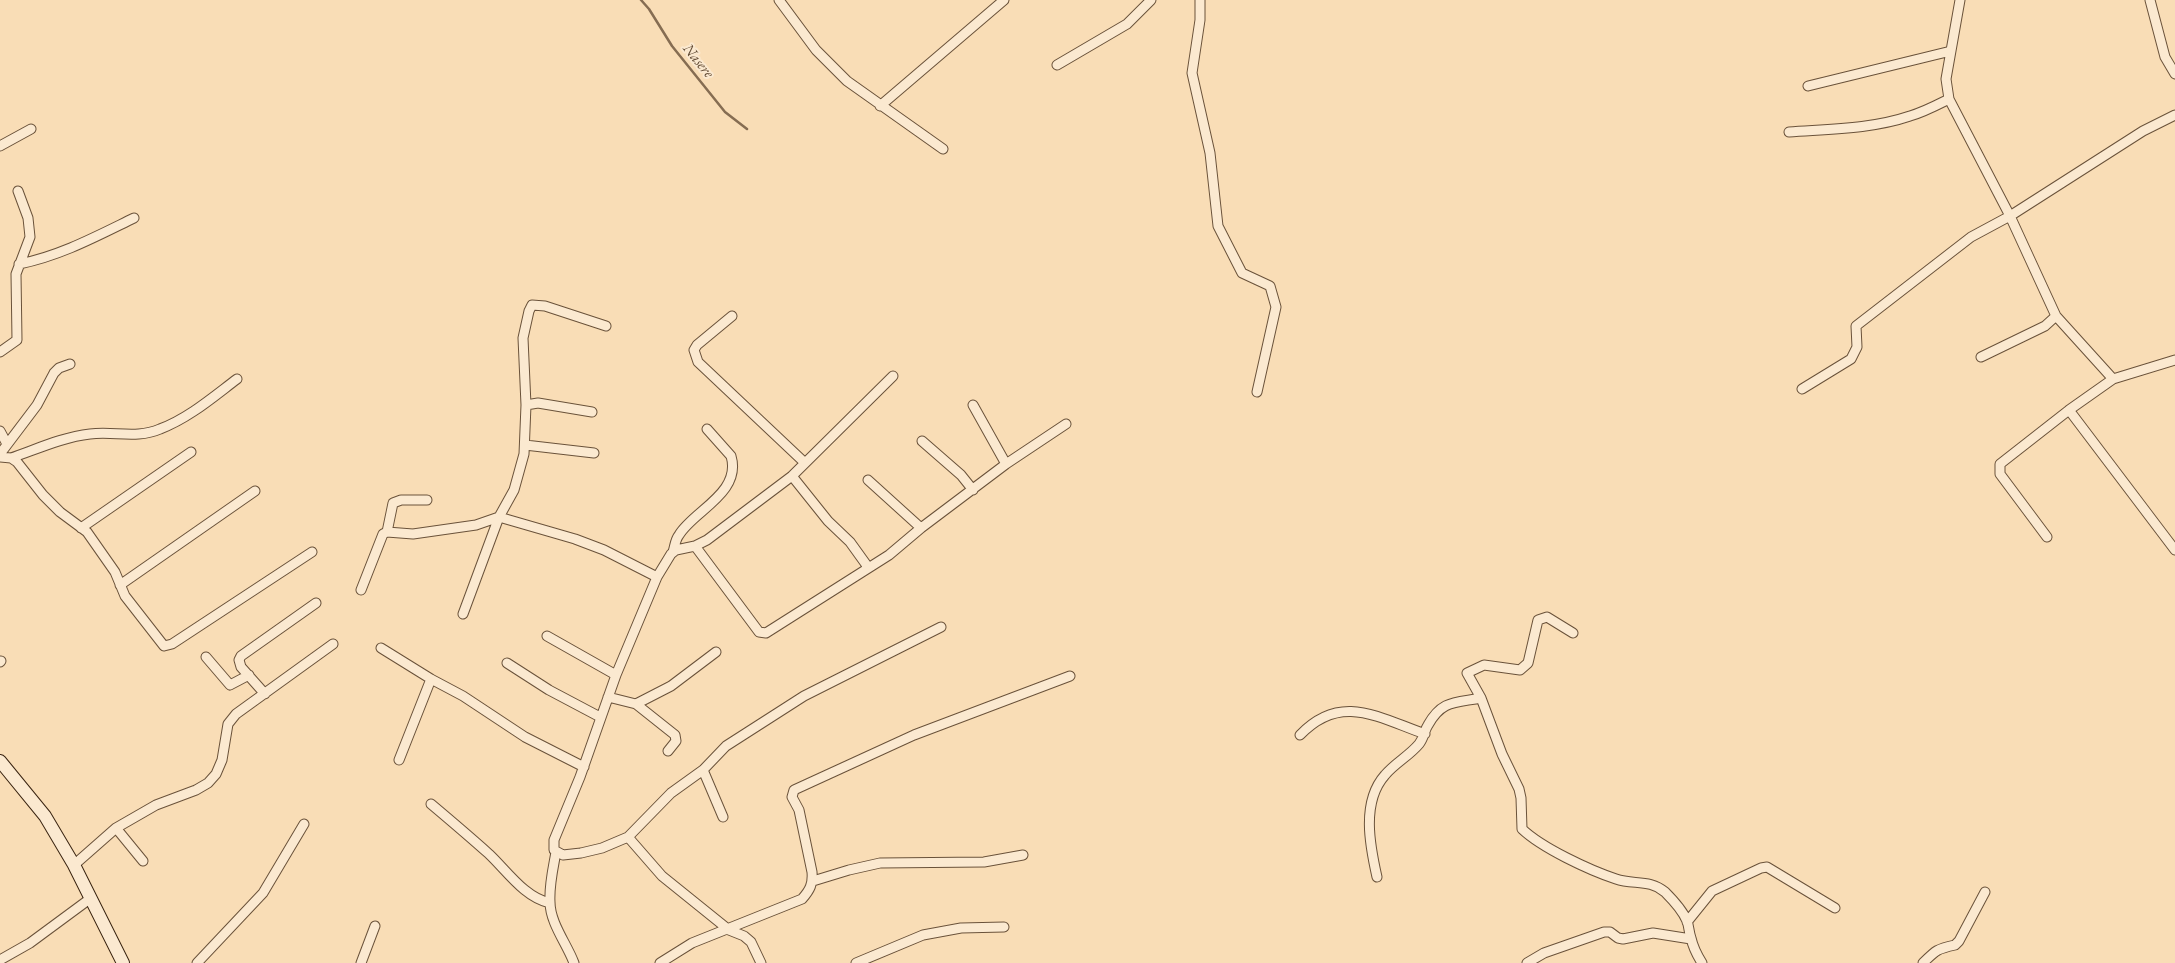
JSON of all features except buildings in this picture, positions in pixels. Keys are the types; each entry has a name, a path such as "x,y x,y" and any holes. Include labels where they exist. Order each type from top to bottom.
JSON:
{"street":[{"path":"779,0 816,50 847,81 880,106 943,149"},
{"path":"880,106 1004,0"},
{"path":"1057,65 1127,24 1151,0"},
{"path":"1200,0 1200,20 1192,73 1210,153 1218,226 1242,273 1270,286 1276,307 1257,392"},
{"path":"1960,0 1946,79 1949,99 2010,216 2056,316 2113,379"},
{"path":"2150,0 2166,57 2175,74"},
{"path":"1808,86 1951,51"},
{"path":"1789,132 1860,126 1900,119 1926,110 1949,99"},
{"path":"1802,389 1851,359 1857,347 1856,326 1971,237 2010,216 2143,131 2175,115"},
{"path":"0,146 31,129"},
{"path":"0,352 15,342 17,337 16,274 30,237 30,230 18,191"},
{"path":"19,264 33,261 79,245 134,218"},
{"path":"463,614 499,517 514,490 520,470 524,445 526,405 523,338 528,311 532,305 545,306 606,326"},
{"path":"732,316 697,345 694,350 698,362 804,463"},
{"path":"1981,357 2045,326 2056,316"},
{"path":"2047,537 1999,470 2000,464 2069,410 2113,379 2175,360"},
{"path":"70,364 59,368 54,373 37,405 0,455 11,458 17,462 43,495 91,537 115,572 125,596 164,646 168,646 312,552"},
{"path":"673,552 695,546 707,540 792,476 893,376"},
{"path":"11,458 78,436 92,434 140,435 160,429 192,412 237,379"},
{"path":"526,405 538,404 592,412"},
{"path":"973,405 1006,464"},
{"path":"2069,410 2175,550"},
{"path":"695,546 759,632 763,634 806,609 868,567 889,555 921,528 1006,464 1066,424"},
{"path":"574,963 553,918 550,903 556,852 553,846 554,840 584,768 600,717 616,675 657,576 673,552 679,534 712,504 723,491 731,471 731,456 707,429"},
{"path":"0,431 7,444"},
{"path":"922,440 961,475 972,490"},
{"path":"524,445 594,454"},
{"path":"81,528 191,452"},
{"path":"792,476 828,521 850,542 868,567"},
{"path":"868,480 921,528"},
{"path":"120,584 255,491"},
{"path":"387,532 393,503 401,500 427,500"},
{"path":"361,590 383,534 387,532 413,534 476,525 499,517 590,545 657,576"},
{"path":"265,694 239,663 241,656 316,603"},
{"path":"1573,633 1547,616 1538,620 1528,663 1525,667 1520,670 1484,665 1467,674 1481,698 1502,754 1522,798 1522,829 1546,845 1593,870 1617,880 1651,883 1658,887 1683,913 1691,939 1702,963"},
{"path":"556,852 563,855 580,853 602,848 628,838 671,793 703,770 726,746 804,696 941,627"},
{"path":"547,636 616,675"},
{"path":"74,865 116,828 156,804 196,790 208,783 216,774 222,760 228,724 236,714 333,644"},
{"path":"381,648 463,696 526,737 584,768"},
{"path":"636,704 671,686 716,652"},
{"path":"206,657 230,686 249,675"},
{"path":"507,664 600,717"},
{"path":"660,963 692,943 729,930 802,900 810,890 813,881 799,810 792,797 794,790 921,732 1070,676"},
{"path":"399,760 432,679"},
{"path":"608,697 636,704 676,735 676,741 668,751"},
{"path":"1377,877 1371,847 1370,821 1375,792 1384,775 1414,750 1425,734 1433,717 1442,706 1481,698"},
{"path":"1300,735 1321,718 1358,711 1374,715 1425,734"},
{"path":"0,761 45,816 74,865 123,963"},
{"path":"703,770 723,816"},
{"path":"431,804 489,854 530,894 541,901 550,903"},
{"path":"196,963 263,893 304,824"},
{"path":"116,828 142,861"},
{"path":"628,838 662,876 729,930 744,936 751,942 761,963"},
{"path":"813,881 880,863 984,862 1023,855"},
{"path":"1687,922 1712,891 1761,868 1767,867 1835,908"},
{"path":"1923,963 1934,951 1946,946 1955,945 1959,941 1985,892"},
{"path":"0,960 30,943 91,898"},
{"path":"361,963 375,926"},
{"path":"856,963 923,935 961,928 1004,927"},
{"path":"1527,963 1544,952 1604,932 1610,932 1622,939 1639,934 1653,934 1691,939"}],"waterway":[{"name":"Nasere","path":"641,0 649,9 672,46 725,112 747,129"}]}
